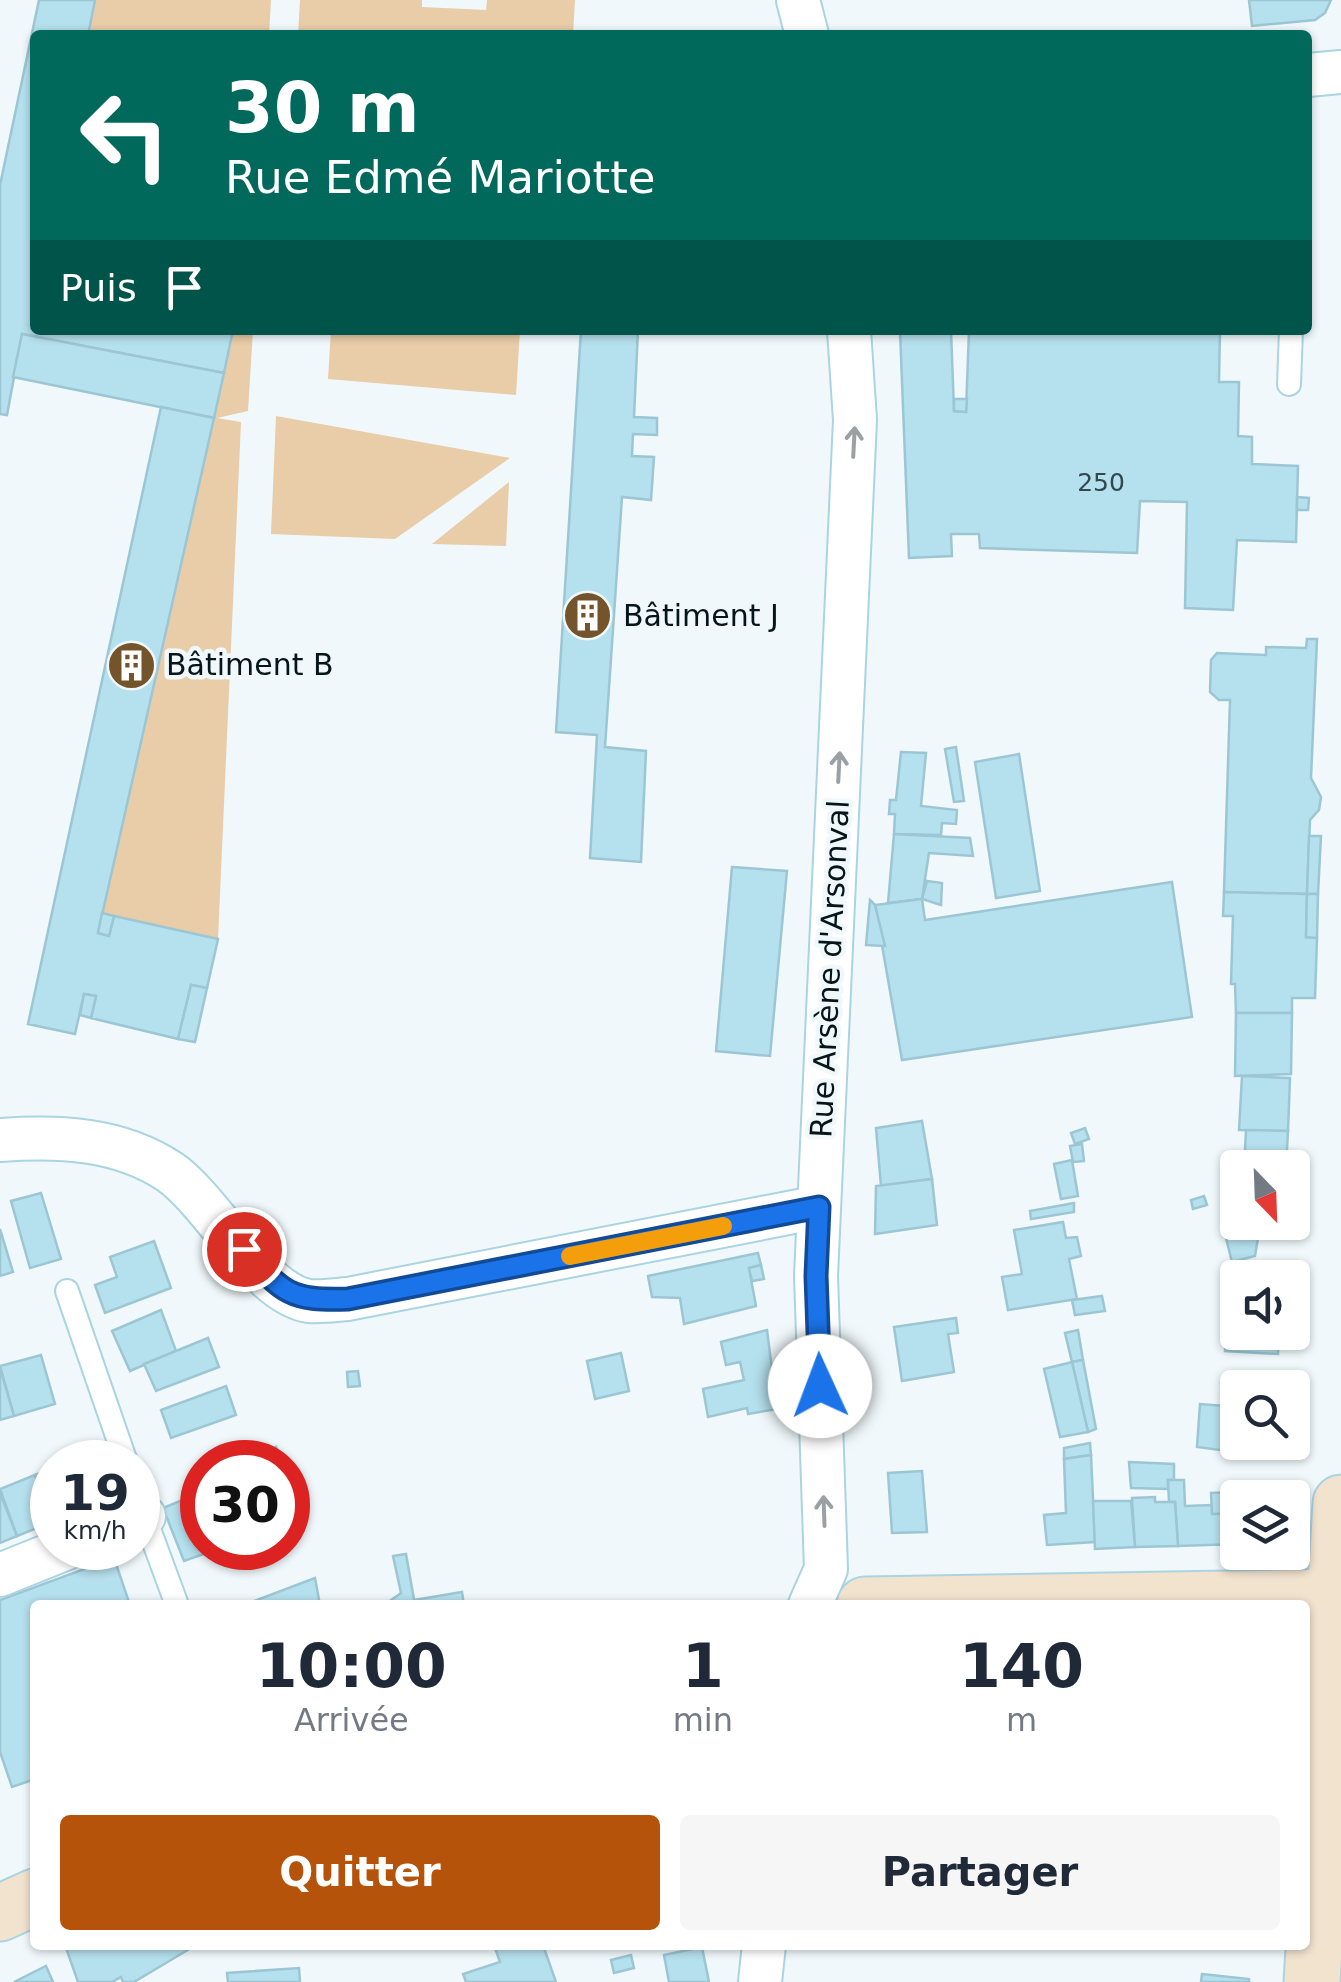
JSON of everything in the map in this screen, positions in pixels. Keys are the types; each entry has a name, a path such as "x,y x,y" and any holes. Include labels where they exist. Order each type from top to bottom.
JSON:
{"street":[{"path":"798,0 805,30"},
{"path":"1312,75 1341,72"},
{"name":"Rue Arsène d'Arsonval","path":"812,1600 826,1569 816,1276 855,420 848,335"},
{"path":"0,1140 88,1141 128,1150 156,1166 199,1200 282,1288 307,1301 348,1299 819,1207"},
{"path":"1312,1982 1339,1597 1341,1503"},
{"path":"0,1575 30,1563"},
{"path":"1161,1600 1339,1597"},
{"path":"0,1914 30,1899"},
{"path":"760,1982 763,1950"}],"lane":[{"path":"1289,384 1291,335"},
{"path":"67,1291 118,1440"},
{"path":"160,1562 175,1600"}],"shaded area":[{"path":"95,0 271,0 269,30 89,30"},
{"path":"300,0 422,0 422,7 486,10 487,0 575,0 573,30 298,30"},
{"path":"232,335 253,335 248,411 217,418 241,422 218,939 102,913"},
{"path":"331,335 520,335 516,395 328,379"},
{"path":"276,416 510,458 395,539 271,534"},
{"path":"509,482 506,546 432,544"}],"building":[{"path":"39,0 95,0 89,30 33,30"},
{"path":"1249,0 1331,0 1325,13 1315,20 1252,26"},
{"path":"30,43 30,335 232,335 224,373 22,334 7,415 0,414 0,185"},
{"path":"22,334 224,373 214,418 13,377"},
{"name":"Bâtiment J","path":"581,335 638,335 634,417 657,418 657,435 633,434 632,456 654,457 651,500 622,497 605,747 646,751 641,862 590,858 597,735 556,732"},
{"path":"900,335 951,335 954,411 966,412 969,335 1220,335 1219,382 1239,382 1238,436 1252,437 1252,464 1298,466 1296,542 1237,540 1233,610 1185,608 1187,502 1140,501 1137,553 980,548 979,534 951,534 952,556 909,558"},
{"path":"954,399 967,399 966,412 954,411"},
{"name":"Bâtiment B","path":"161,407 214,418 98,933 109,936 114,916 218,939 207,988 191,985 178,1039 91,1018 96,996 84,994 75,1034 28,1024"},
{"path":"1297,497 1309,498 1308,510 1297,510"},
{"path":"1307,639 1317,639 1311,778 1321,797 1319,810 1310,820 1307,894 1224,892 1230,700 1219,700 1210,692 1211,660 1217,653 1266,655 1266,647 1306,648"},
{"path":"956,747 964,801 954,802 945,749"},
{"path":"901,752 926,753 921,806 957,810 956,824 942,823 941,835 894,834 895,814 889,814 890,800 896,800"},
{"path":"1019,754 1040,891 996,898 975,762"},
{"path":"894,834 970,838 973,856 929,853 922,899 888,903"},
{"path":"1309,836 1321,836 1318,894 1307,894"},
{"path":"732,867 787,871 770,1056 716,1051"},
{"path":"927,881 942,883 941,905 922,899"},
{"path":"1172,882 1192,1017 902,1060 875,905 922,899 925,920"},
{"path":"1224,892 1307,894 1306,937 1317,938 1315,998 1292,998 1292,1013 1236,1013 1235,984 1231,984 1233,916 1223,916"},
{"path":"1307,894 1318,894 1317,938 1306,937"},
{"path":"870,900 875,905 885,946 866,945"},
{"path":"102,913 114,916 109,936 98,933"},
{"path":"191,985 207,988 195,1042 178,1039"},
{"path":"84,994 96,996 91,1018 80,1015"},
{"path":"1236,1013 1292,1013 1291,1074 1235,1076"},
{"path":"1242,1076 1290,1078 1288,1131 1239,1130"},
{"path":"922,1121 932,1179 881,1186 876,1128"},
{"path":"1085,1128 1089,1139 1075,1144 1071,1133"},
{"path":"1246,1130 1288,1131 1287,1150 1245,1150"},
{"path":"1082,1144 1084,1161 1073,1162 1070,1146"},
{"path":"1072,1160 1078,1196 1061,1199 1054,1164"},
{"path":"932,1179 937,1225 875,1234 876,1186"},
{"path":"41,1193 61,1259 30,1268 11,1201"},
{"path":"1204,1196 1207,1205 1193,1209 1191,1200"},
{"path":"1074,1203 1074,1212 1031,1219 1030,1211"},
{"path":"1063,1222 1066,1238 1077,1237 1081,1256 1069,1259 1077,1299 1008,1310 1002,1277 1022,1274 1014,1230"},
{"path":"0,1229 13,1272 0,1276"},
{"path":"1226,1240 1258,1240 1255,1256 1232,1260"},
{"path":"154,1241 171,1288 105,1313 95,1285 117,1277 110,1257"},
{"path":"758,1253 761,1265 749,1268 756,1306 684,1324 680,1298 652,1297 648,1276"},
{"path":"761,1265 764,1279 752,1281 749,1268"},
{"path":"1102,1296 1105,1311 1075,1315 1072,1300"},
{"path":"161,1310 176,1351 130,1371 112,1331"},
{"path":"956,1318 958,1333 948,1334 954,1372 902,1381 894,1327"},
{"path":"767,1330 777,1409 748,1414 747,1408 708,1417 703,1389 744,1380 740,1362 726,1365 721,1342"},
{"path":"1078,1330 1083,1360 1072,1362 1065,1333"},
{"path":"208,1338 219,1367 156,1391 144,1364"},
{"path":"1225,1350 1278,1350 1278,1354"},
{"path":"621,1353 629,1391 595,1399 587,1361"},
{"path":"41,1355 55,1404 14,1416 0,1366"},
{"path":"1083,1360 1096,1429 1088,1432 1072,1362"},
{"path":"1072,1362 1088,1432 1060,1437 1044,1369"},
{"path":"0,1368 14,1416 0,1420"},
{"path":"358,1371 360,1386 348,1387 347,1372"},
{"path":"226,1386 236,1415 171,1438 161,1410"},
{"path":"1200,1404 1220,1406 1220,1450 1197,1447"},
{"path":"1090,1443 1091,1455 1064,1459 1064,1448"},
{"path":"1091,1455 1095,1542 1047,1545 1044,1515 1066,1513 1064,1459"},
{"path":"1129,1462 1174,1464 1174,1480 1168,1480 1168,1489 1131,1488"},
{"path":"922,1471 927,1532 892,1533 888,1473"},
{"path":"30,1477 30,1531 17,1536 0,1489"},
{"path":"1168,1480 1184,1480 1185,1506 1212,1505 1212,1514 1220,1514 1220,1545 1178,1546 1175,1502 1169,1502"},
{"path":"0,1493 17,1536 0,1543"},
{"path":"1211,1493 1220,1493 1220,1514 1212,1514"},
{"path":"1155,1497 1155,1502 1175,1502 1178,1546 1135,1547 1132,1498"},
{"path":"180,1501 180,1551 163,1508"},
{"path":"1093,1501 1131,1501 1135,1547 1095,1549"},
{"path":"406,1554 414,1600 391,1600 401,1593 393,1556"},
{"path":"81,1570 118,1570 128,1600 30,1600 30,1781 12,1787 0,1752 0,1600"},
{"path":"315,1578 319,1600 257,1600"},
{"path":"462,1592 463,1600 414,1600"},
{"path":"67,1950 188,1950 134,1982 123,1982 121,1977 112,1982 78,1982"},
{"path":"496,1950 545,1950 556,1982 466,1982 463,1974 500,1962"},
{"path":"703,1950 709,1982 669,1982 664,1955"},
{"path":"631,1955 634,1968 614,1973 611,1960"},
{"path":"46,1966 53,1982 14,1982"},
{"path":"299,1968 300,1982 228,1982 227,1973"},
{"path":"1202,1974 1249,1979 1249,1982 1201,1982"}],"slow traffic":[{"path":"570,1256 723,1226"}],"place":[{"name":"Bâtiment J","path":"588,616"},
{"name":"Bâtiment B","path":"131,665"}],"route":[{"path":"244,1249 282,1288 307,1301 348,1299 819,1207 816,1276 820,1386"}]}
